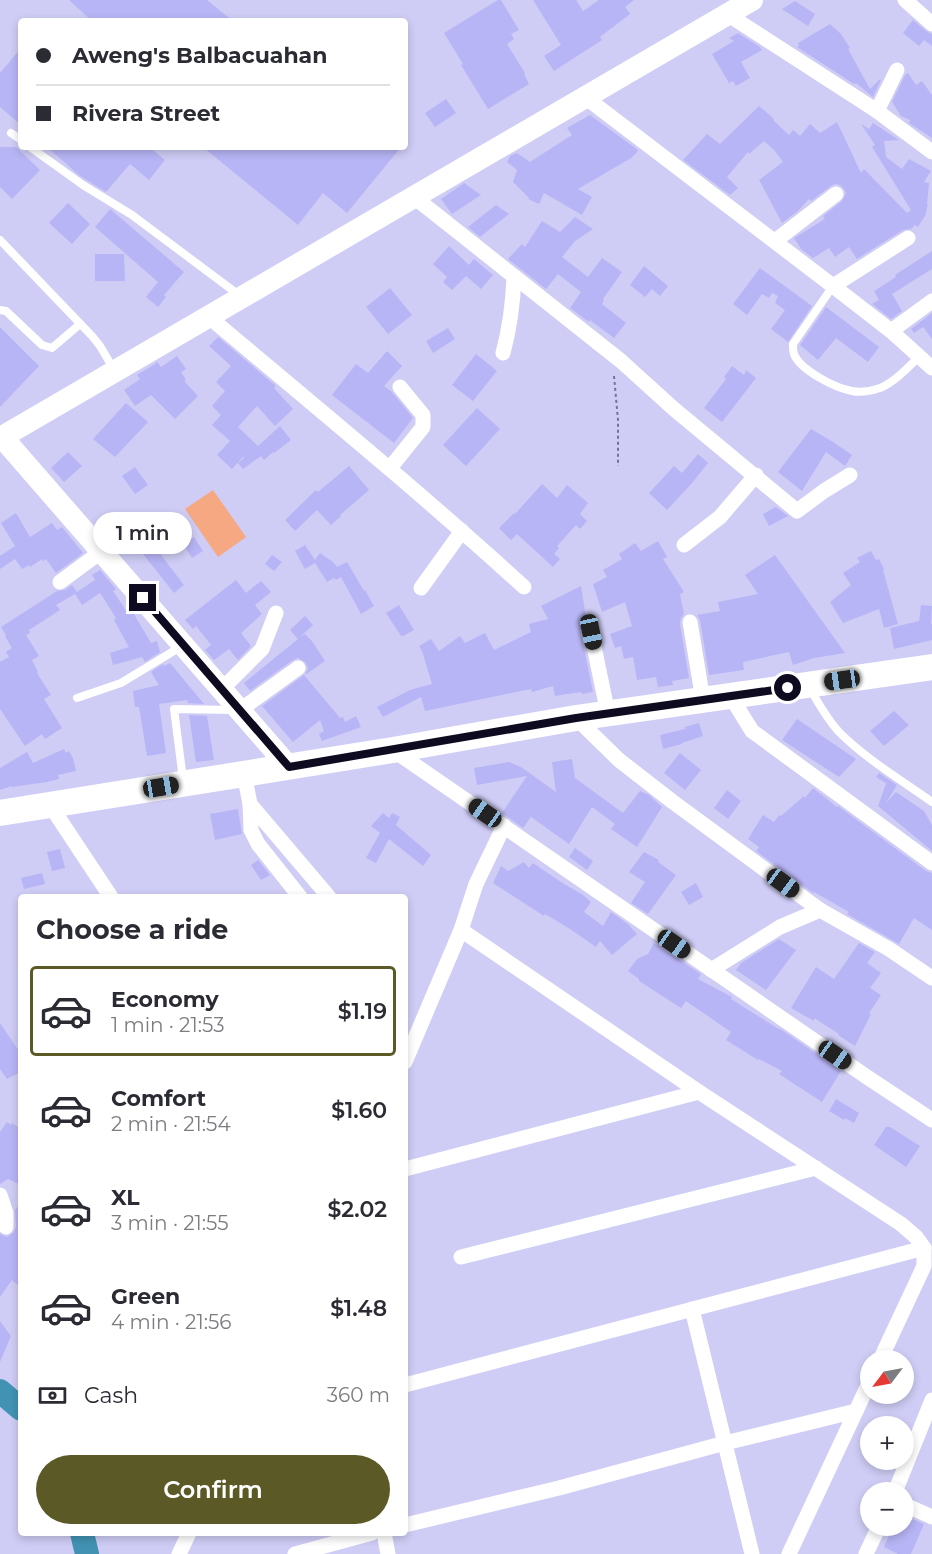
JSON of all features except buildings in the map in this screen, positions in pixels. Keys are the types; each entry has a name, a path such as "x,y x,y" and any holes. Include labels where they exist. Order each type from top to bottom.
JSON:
{"main road":[{"path":"0,813 576,718 932,667"}],"street":[{"path":"289,767 1,438 752,0"},
{"path":"905,0 932,24"},
{"path":"727,14 877,111 932,152"},
{"path":"877,111 897,70"},
{"path":"585,97 891,331 932,368"},
{"path":"775,241 836,194"},
{"path":"414,197 613,355 797,511 850,475"},
{"path":"833,286 908,238"},
{"path":"503,353 513,309 514,277"},
{"path":"891,331 932,301"},
{"path":"209,317 390,468 524,587"},
{"path":"390,468 423,427 423,415 400,387"},
{"path":"684,545 720,517 756,476"},
{"path":"421,588 462,531"},
{"path":"60,582 102,551"},
{"path":"222,689 262,649 276,613"},
{"path":"690,622 703,700"},
{"path":"591,632 608,714"},
{"path":"240,710 298,668"},
{"path":"730,697 752,731 932,864"},
{"path":"576,718 619,760 820,910 932,978"},
{"path":"393,750 932,1120"},
{"path":"244,773 250,804 251,830 258,844 298,894"},
{"path":"250,804 326,894"},
{"path":"50,805 109,894"},
{"path":"408,1055 461,930 476,884 504,826"},
{"path":"711,970 780,927 820,910"},
{"path":"461,930 699,1092 901,1224 916,1237 924,1248 924,1266 885,1350"},
{"path":"408,1168 699,1092"},
{"path":"461,1257 816,1168"},
{"path":"0,1195 6,1213 6,1227"},
{"path":"408,1384 924,1248"},
{"path":"692,1309 724,1443 746,1553"},
{"path":"900,1482 927,1422 932,1400"},
{"path":"789,1554 860,1402"},
{"path":"408,1524 559,1488 724,1443 856,1411"},
{"path":"914,1509 932,1517"},
{"path":"179,1554 188,1536"},
{"path":"297,1554 361,1536"},
{"path":"385,1536 388,1554"},
{"path":"866,1554 874,1536"}],"lane":[{"path":"11,133 18,138"},
{"path":"34,150 90,189 132,214 242,298"},
{"path":"0,240 100,346 115,372"},
{"path":"833,286 793,344 794,353 808,370 832,385 853,392 865,392 881,387 898,376 920,356"},
{"path":"0,310 6,311 42,345 52,348 80,324"},
{"path":"76,698 121,682 183,645"},
{"path":"808,685 838,731 862,752 932,802"},
{"path":"183,783 174,709 240,710"}],"path":[{"path":"613,355 618,420 618,466"}],"shaded area":[{"path":"213,490 246,537 218,557 185,509"}],"waterway":[{"path":"0,1391 18,1406"},
{"path":"83,1536 87,1554"}],"route":[{"path":"143,598 289,767 576,718 788,688"}]}
